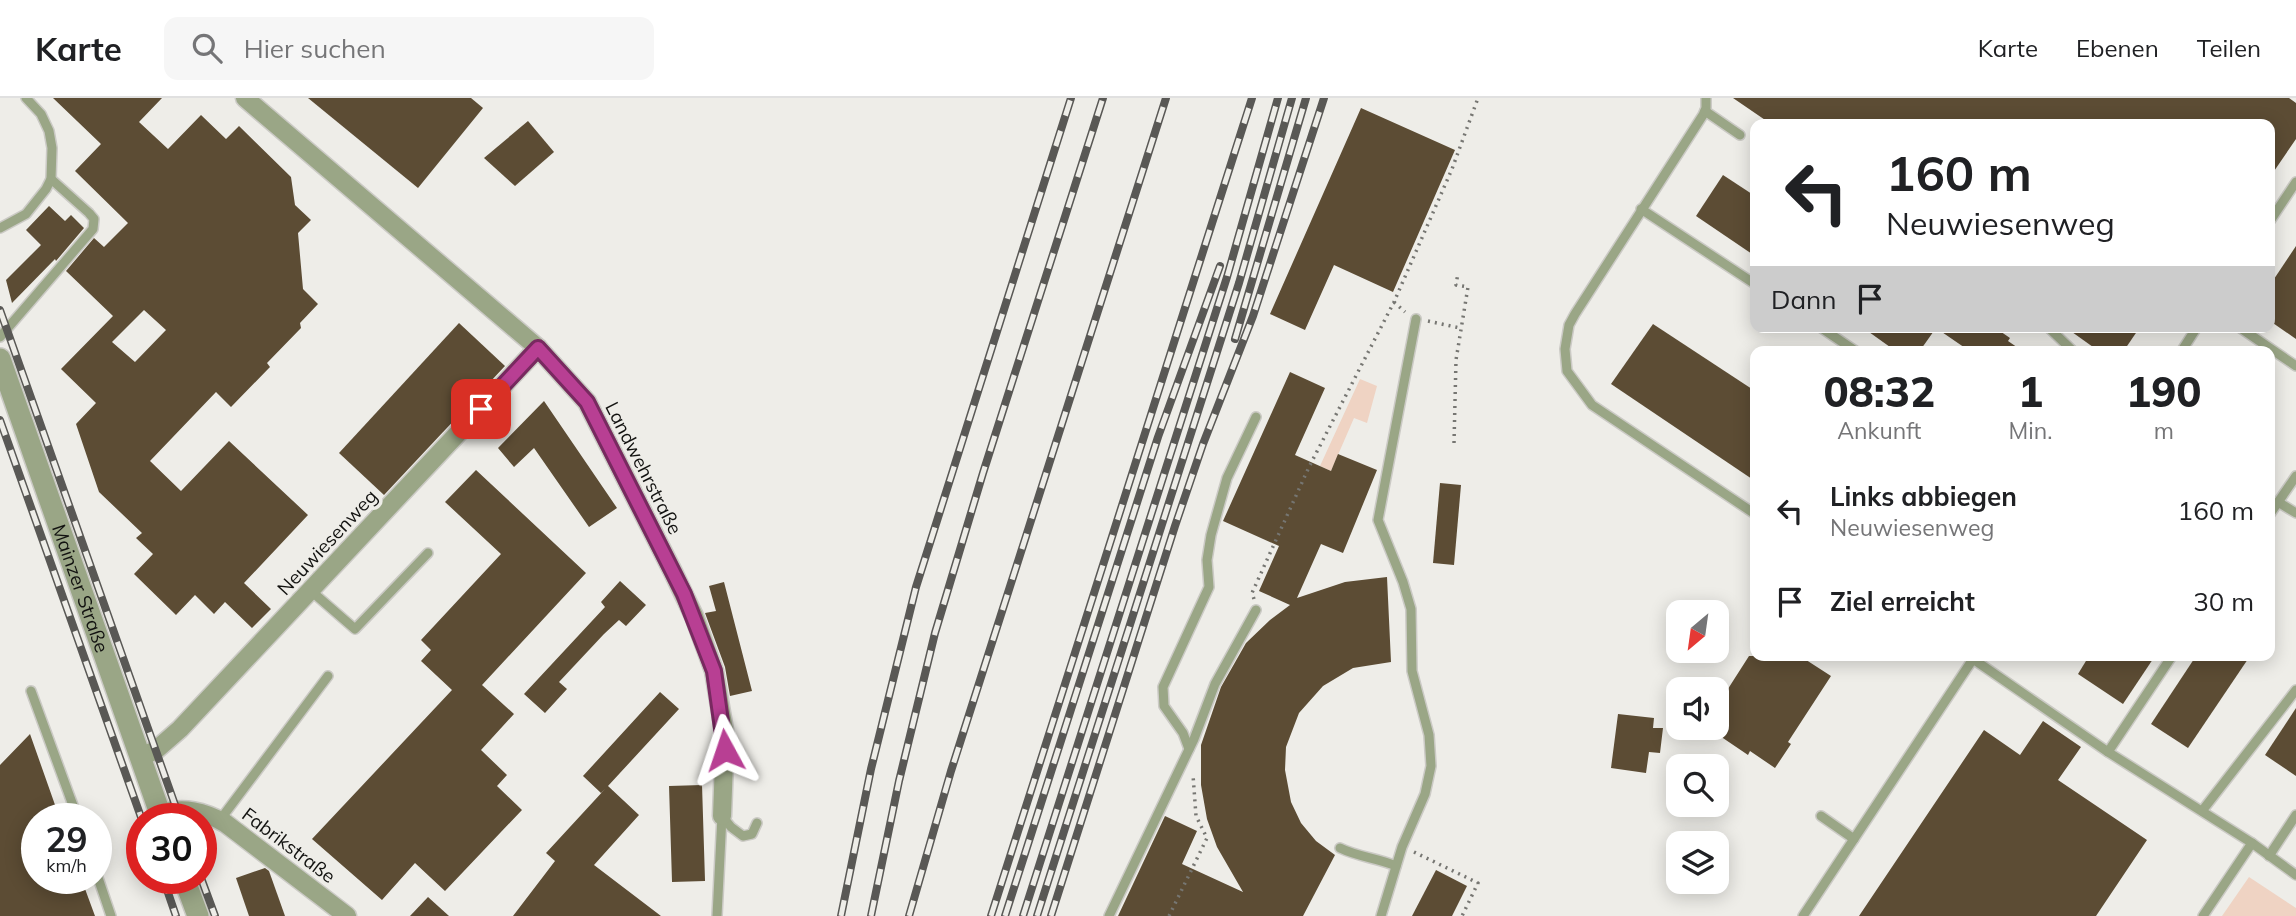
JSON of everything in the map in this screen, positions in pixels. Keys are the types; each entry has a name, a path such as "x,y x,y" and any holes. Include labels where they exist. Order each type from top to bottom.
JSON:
{"street":[{"name":"Landwehrstraße","path":"245,98 538,348 587,402 694,616 714,671 725,755 722,816"},
{"name":"Neuwiesenweg","path":"141,757 167,742 538,348"},
{"name":"Mainzer Straße","path":"0,359 157,803"},
{"name":"Fabrikstraße","path":"217,818 348,916"},
{"path":"190,894 198,916"}],"lane":[{"path":"0,228 26,214 47,189 51,179 52,148 49,131 41,114 26,98"},
{"path":"1706,98 1704,111 1569,325 1565,349 1567,371 1592,405 1750,511"},
{"path":"1704,111 1740,135"},
{"path":"0,337 93,229 94,219 89,213 51,179"},
{"path":"2275,214 2296,182"},
{"path":"1642,209 1750,281"},
{"path":"1381,916 1396,866 1425,794 1431,758 1429,735 1412,671 1411,609 1378,520 1416,319"},
{"path":"1829,333 1848,346"},
{"path":"2054,333 2068,346"},
{"path":"2248,333 2267,346"},
{"path":"2275,352 2296,366"},
{"path":"1189,749 1183,733 1164,706 1163,687 1209,587 1207,560 1217,512 1227,478 1256,417"},
{"path":"2275,506 2296,476"},
{"path":"2278,502 2296,513"},
{"path":"310,590 355,629 429,553"},
{"path":"1109,916 1189,749 1215,684 1256,610"},
{"path":"1803,916 1969,661"},
{"path":"1978,661 2108,752 2296,875"},
{"path":"2108,752 2169,661"},
{"path":"220,820 328,676"},
{"path":"2202,811 2296,690"},
{"path":"31,691 72,803"},
{"path":"2269,856 2296,815"},
{"path":"722,816 744,836 752,834 757,823"},
{"name":"Landwehrstraße","path":"717,916 722,816"},
{"path":"1821,817 1854,839"},
{"path":"2203,916 2252,844"},
{"path":"1340,848 1379,858 1396,866"},
{"path":"104,894 111,916"}],"path":[{"path":"1256,610 1252,593 1309,467 1394,302 1452,169 1478,98"},
{"path":"1454,443 1456,360 1468,287 1456,285 1458,273"},
{"path":"1169,916 1207,838 1196,816 1189,749"},
{"path":"1424,856 1478,883 1462,916"}],"shaded area":[{"path":"1360,379 1377,386 1367,423 1354,418 1331,471 1320,466"},
{"path":"2249,877 2296,908 2296,916 2222,916"}],"building":[{"path":"53,98 162,98 139,122 168,149 201,115 226,139 239,126 291,177 295,205 311,220 298,233 303,289 318,304 300,323 301,328 267,363 270,367 231,407 216,392 150,461 181,491 229,441 308,515 244,583 271,609 252,628 225,602 214,614 195,595 176,615 134,574 153,554 136,538 142,533 99,492 76,424 96,403 61,369 113,316 66,271 94,238 104,247 128,223 75,171 101,144","holes":["144,310 166,330 135,362 112,342"]},
{"path":"308,98 471,98 483,108 418,188"},
{"path":"1733,98 2289,98 2296,103 2296,139 2275,170 2275,119 1764,119"},
{"path":"1361,108 1455,150 1393,292 1334,265 1305,330 1270,314"},
{"path":"528,121 554,152 515,186 484,158"},
{"path":"1723,175 1750,193 1750,253 1696,216"},
{"path":"49,206 65,221 71,215 84,228 56,261 55,259 12,303 6,280 41,245 26,230"},
{"path":"2296,246 2296,339 2275,324 2275,278"},
{"path":"459,323 505,366 384,495 339,453"},
{"path":"1653,324 1750,388 1750,478 1611,384"},
{"path":"1870,333 1932,333 1923,346 1889,346"},
{"path":"1943,333 2003,333 2015,346 1962,346"},
{"path":"2073,333 2136,333 2127,346 2092,346"},
{"path":"1290,372 1325,388 1295,455 1331,471 1338,454 1377,470 1343,553 1321,544 1297,598 1345,582 1387,577 1391,662 1353,668 1323,686 1299,713 1286,747 1285,770 1291,802 1301,823 1316,841 1335,855 1303,916 1118,916 1165,816 1197,831 1182,864 1243,892 1217,847 1207,819 1201,785 1201,745 1221,687 1246,643 1290,605 1259,591 1279,546 1223,521"},
{"path":"544,401 617,508 589,527 534,448 514,467 498,448"},
{"path":"476,470 586,573 482,685 514,714 481,750 507,775 497,786 522,810 445,891 415,863 382,900 312,839 452,690 421,661 431,650 421,640 501,554 445,502"},
{"path":"1440,483 1461,485 1454,565 1433,563"},
{"path":"620,581 646,605 626,626 619,620 559,682 567,689 545,713 524,694 605,607 601,602"},
{"path":"724,582 752,691 730,696 725,667 705,613 716,611 709,586"},
{"path":"1749,656 1750,661 1808,661 1831,676 1788,742 1791,744 1775,768 1750,751 1748,755 1726,740 1729,740 1729,687"},
{"path":"2086,661 2152,661 2123,704 2078,674"},
{"path":"2193,661 2247,661 2188,748 2151,724"},
{"path":"660,692 679,709 608,786 639,815 594,865 661,916 513,916 555,861 546,853 605,789 601,793 583,776"},
{"path":"2296,708 2296,776 2265,755"},
{"path":"1618,714 1654,718 1653,728 1663,728 1660,753 1649,752 1646,773 1611,768"},
{"path":"2043,721 2081,747 2058,780 2147,840 2096,916 1859,916 1984,730 2020,755"},
{"path":"30,734 54,803 21,803 21,894 87,894 95,916 0,916 0,765"},
{"path":"702,785 705,881 672,882 669,786"},
{"path":"265,868 269,871 285,916 249,916 236,878"},
{"path":"1436,870 1467,886 1452,916 1412,916"},
{"path":"428,897 449,916 410,916"}],"railway":[{"path":"841,916 871,769 916,587 1071,98"},
{"path":"871,916 899,781 935,633 983,473 1103,98"},
{"path":"909,916 951,771 1166,98"},
{"path":"991,916 1252,98"},
{"path":"1023,916 1227,277 1278,98"},
{"path":"1037,916 1239,283 1292,98"},
{"path":"1235,339 1306,98"},
{"path":"1051,916 1175,526 1203,444 1253,316 1324,98"},
{"path":"1005,916 1158,437 1220,266"},
{"path":"0,310 174,803"},
{"path":"0,420 136,803"},
{"path":"168,894 176,916"},
{"path":"207,894 215,916"}],"route":[{"path":"481,409 538,348 587,402 694,616 714,671 725,750"}]}
